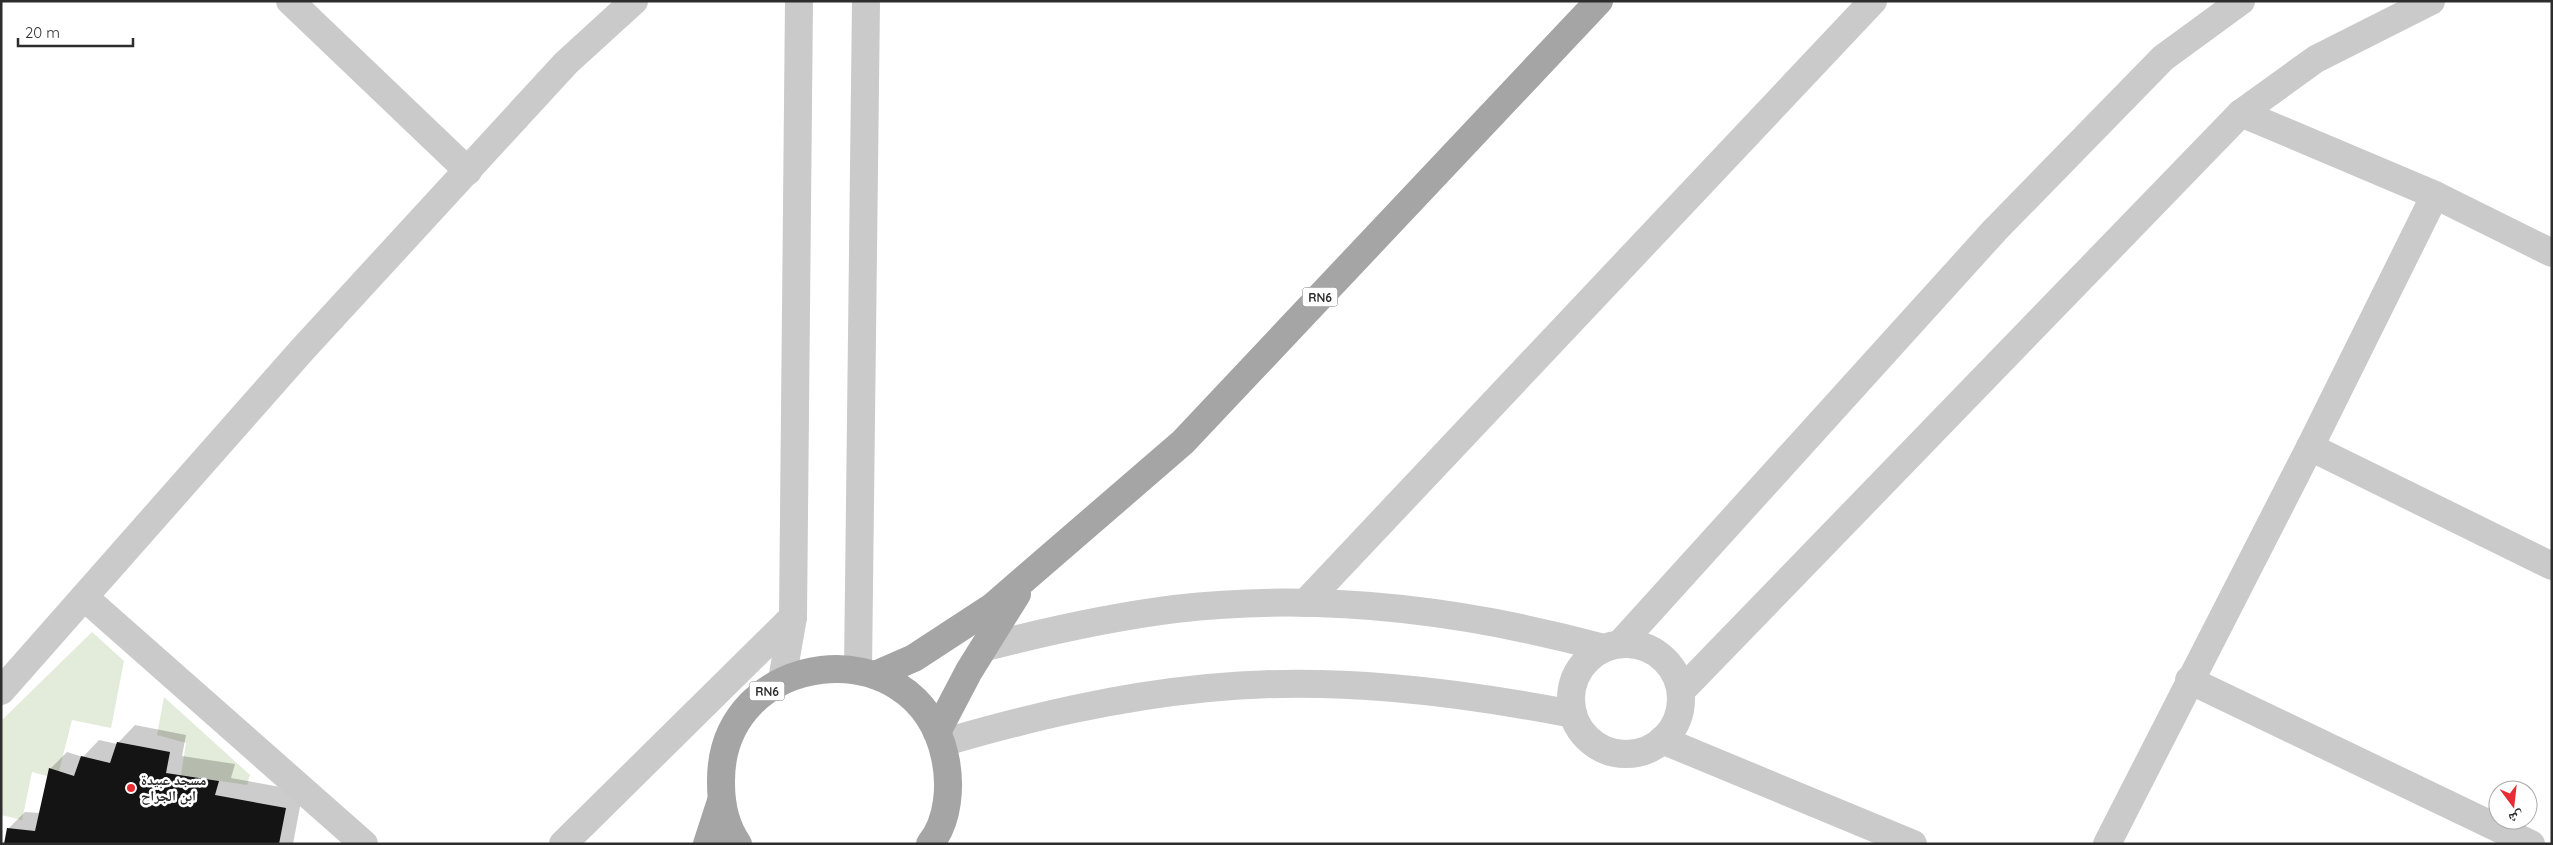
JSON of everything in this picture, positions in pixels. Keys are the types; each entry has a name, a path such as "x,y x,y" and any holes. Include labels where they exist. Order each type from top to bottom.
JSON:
{"main road":[{"name":"RN6","path":"1027,578 1183,442 1599,1"},
{"path":"867,672 914,658 954,634 992,607 1027,578"},
{"path":"940,738 968,671 986,647 1027,578"},
{"name":"RN6","path":"738,844 732,836 721,801 720,765 731,731 752,701 782,680 819,668 867,672 908,695 922,708 940,738 949,775 946,808 930,844"},
{"path":"707,844 721,801"}],"street":[{"path":"290,1 468,171"},
{"path":"1,691 302,350 566,63 634,1"},
{"path":"782,680 793,617 799,1"},
{"path":"866,1 867,672"},
{"path":"1305,603 1873,1"},
{"path":"986,647 1057,629 1176,609 1305,603 1426,611 1486,620 1612,646 1641,646 1660,655 1670,665 1681,691 1678,718 1662,740 1651,748 1624,754 1610,752 1586,738 1573,714 1570,701 1576,675 1583,664 1612,646 2009,216 2163,58 2241,1"},
{"path":"1681,691 2241,113 2316,59 2432,1"},
{"path":"2241,113 2435,195 2551,251"},
{"path":"2107,844 2189,680 2310,447 2435,195"},
{"path":"2310,447 2552,566"},
{"path":"84,597 364,844"},
{"path":"563,844 793,617"},
{"path":"2189,680 2531,844"},
{"path":"940,738 1119,700 1210,688 1300,684 1391,687 1482,697 1573,714"},
{"path":"1662,740 1913,844"}],"green space":[{"path":"92,632 124,661 111,728 72,720 59,771 47,776 32,772 22,820 1,815 1,721"},
{"path":"164,697 250,775 247,785 181,775 186,743 157,735"}],"building":[{"name":"مسجد عبيدة ابن الجراح","path":"117,742 170,752 166,773 219,781 215,795 286,808 279,844 4,844 7,828 35,831 49,768 74,776 81,756 110,763"}],"place":[{"name":"مسجد عبيدة ابن الجراح","path":"131,788"}]}
